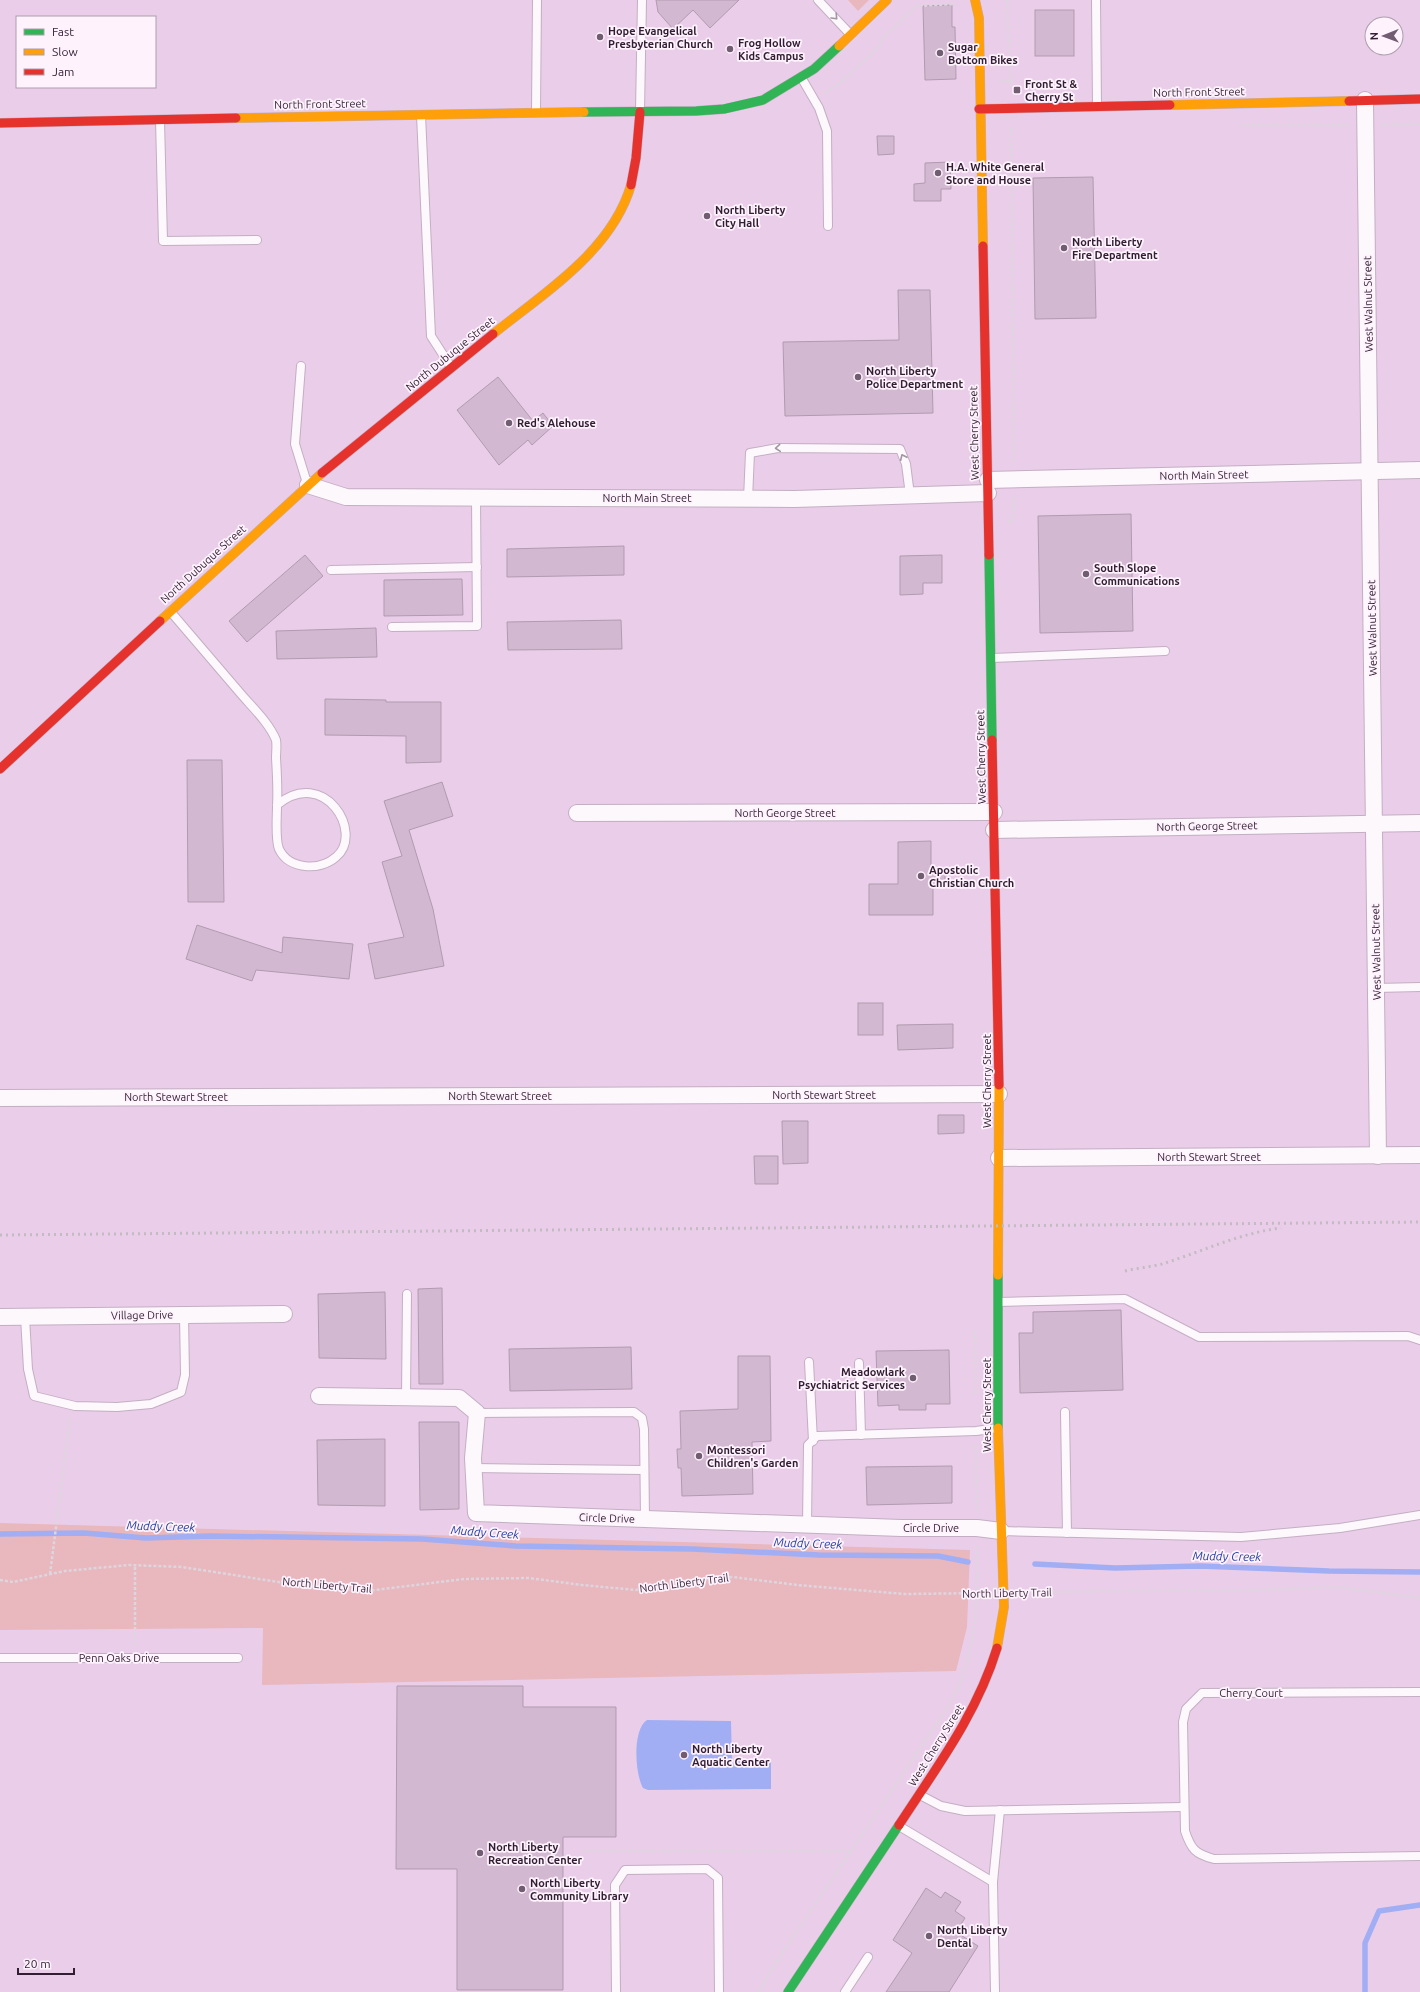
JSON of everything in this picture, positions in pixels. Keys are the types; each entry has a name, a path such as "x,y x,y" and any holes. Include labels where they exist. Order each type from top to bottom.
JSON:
{"street":[{"path":"640,112 696,111 742,106 763,100 814,69 887,0"},
{"name":"West Cherry Street","path":"788,1992 961,1731 978,1699 991,1667 1000,1637 1004,1607 1000,1531 998,1428 1000,1094 979,18 975,0"},
{"name":"North Front Street","path":"980,109 1420,99"},
{"name":"West Walnut Street","path":"1365,100 1378,1156"},
{"name":"North Front Street","path":"0,123 536,112 640,112"},
{"name":"North Dubuque Street","path":"0,769 308,485 580,263 598,246 615,224 629,193 637,157 640,112"},
{"name":"North Main Street","path":"308,485 346,497 748,499 910,495 988,486 1420,470"},
{"name":"North George Street","path":"577,813 994,812"},
{"name":"North George Street","path":"994,830 1420,823"},
{"name":"North Stewart Street","path":"0,1098 1000,1094"},
{"name":"North Stewart Street","path":"999,1158 1420,1155"},
{"name":"Village Drive","path":"0,1317 284,1314"},
{"path":"319,1396 459,1398 477,1413"},
{"name":"Circle Drive","path":"477,1413 474,1468 476,1513 901,1528 977,1528 1000,1531"}],"lane":[{"path":"536,112 537,0"},
{"path":"640,112 642,0"},
{"path":"818,0 851,35"},
{"path":"1096,1 1097,106"},
{"path":"801,77 825,120 827,131 828,226"},
{"path":"421,114 432,336 451,368"},
{"path":"160,119 163,241 257,240"},
{"path":"301,366 295,444 308,485"},
{"path":"748,499 750,453 778,448 900,449 906,464 910,495"},
{"path":"392,627 477,626 476,497"},
{"path":"331,570 476,567"},
{"path":"170,611 263,720 276,741 279,848 288,860 303,867 322,866 337,856 345,842 344,821 334,805 320,796 305,792 288,797 278,805"},
{"path":"991,658 1165,652"},
{"path":"1376,988 1420,987"},
{"path":"406,1397 407,1294"},
{"path":"999,1302 1124,1299 1199,1337 1408,1336 1420,1340"},
{"path":"25,1317 28,1369 34,1396 71,1405 117,1407 151,1404 181,1392 185,1375 184,1315"},
{"path":"809,1362 813,1441"},
{"path":"859,1363 861,1435"},
{"path":"477,1413 634,1412 642,1418 644,1429 645,1519"},
{"path":"1064,1412 1067,1533"},
{"path":"807,1525 808,1445 817,1436 976,1431 998,1428"},
{"path":"474,1468 644,1470"},
{"path":"1000,1531 1241,1537 1340,1528 1420,1515"},
{"name":"Penn Oaks Drive","path":"0,1658 238,1658"},
{"name":"Cherry Court","path":"1420,1692 1202,1693 1186,1709 1183,1722 1185,1831 1190,1845 1199,1856 1214,1859 1420,1856"},
{"path":"919,1794 940,1806 965,1811 1184,1806"},
{"path":"995,1992 993,1882 1000,1810"},
{"path":"898,1825 993,1882"},
{"path":"616,1992 615,1885 625,1870 707,1869 718,1878 719,1992"},
{"path":"845,1992 868,1957"}],"path":[{"path":"1007,0 1011,90"},
{"path":"814,100 839,84 878,47 882,39 917,6 957,4"},
{"path":"999,81 1011,81"},
{"path":"1006,459 1014,459 1011,125"},
{"path":"1013,522 1014,492"},
{"path":"975,1331 976,1400"},
{"path":"50,1574 71,1405"},
{"path":"759,1992 773,1966 942,1716 961,1681 974,1634 978,1593 976,1431"},
{"path":"135,1565 135,1658"},
{"name":"North Liberty Trail","path":"0,1580 13,1582 65,1571 135,1565 182,1567 298,1585 367,1591 464,1578 529,1578 636,1590 683,1581 733,1577 797,1585 904,1594 1257,1590 1337,1587 1420,1598"},
{"path":"584,1851 851,1851"}],"shaded area":[{"path":"848,0 869,0 858,11"},
{"path":"0,1523 970,1550 967,1627 956,1671 262,1685 263,1628 0,1630"}],"water":[{"name":"North Liberty Aquatic Center","path":"647,1720 731,1721 732,1761 771,1761 771,1789 648,1790 643,1788 638,1773 636,1752 639,1733 642,1725"}],"building":[{"name":"Frog Hollow Kids Campus","path":"656,0 739,0 710,28 693,10 673,29 658,12"},
{"name":"Sugar Bottom Bikes","path":"952,5 952,27 955,27 956,79 925,80 923,6"},
{"path":"1035,10 1074,10 1074,56 1035,56"},
{"path":"877,136 894,136 894,154 878,155"},
{"name":"H.A. White General Store and House","path":"950,162 951,189 941,189 941,201 914,201 914,184 925,183 925,163"},
{"name":"North Liberty Fire Department","path":"1093,177 1096,318 1035,319 1033,178"},
{"name":"North Liberty Police Department","path":"898,290 930,290 933,413 785,416 783,342 899,340"},
{"name":"Red's Alehouse","path":"498,377 533,421 543,413 553,426 532,445 528,440 499,465 457,410"},
{"name":"South Slope Communications","path":"1131,514 1133,631 1040,633 1038,516"},
{"path":"624,546 624,575 507,577 507,549"},
{"path":"305,555 323,576 247,642 229,621"},
{"path":"942,555 942,583 923,583 923,594 900,595 900,556"},
{"path":"462,579 463,615 384,616 384,580"},
{"path":"621,620 622,649 508,650 507,622"},
{"path":"376,628 377,657 277,659 276,631"},
{"path":"325,699 386,700 386,702 441,702 441,762 406,763 406,736 325,735"},
{"path":"187,760 222,760 224,902 188,902"},
{"path":"442,782 453,816 409,830 433,909 444,966 375,979 368,944 404,937 382,862 402,856 384,801"},
{"name":"Apostolic Christian Church","path":"931,841 931,869 945,869 945,887 933,888 933,915 869,915 869,884 898,884 898,842"},
{"path":"197,925 282,953 283,937 353,944 349,979 256,970 252,981 186,959"},
{"path":"858,1003 883,1003 883,1035 858,1035"},
{"path":"953,1024 953,1048 898,1050 897,1025"},
{"path":"938,1115 964,1115 964,1133 938,1134"},
{"path":"782,1121 808,1121 808,1163 783,1164"},
{"path":"754,1156 778,1156 778,1184 755,1184"},
{"path":"442,1288 443,1384 419,1384 418,1289"},
{"path":"385,1292 386,1359 319,1358 318,1294"},
{"path":"1121,1310 1123,1390 1020,1393 1019,1333 1033,1333 1033,1312"},
{"path":"631,1347 632,1389 510,1391 509,1349"},
{"name":"Meadowlark Psychiatrict Services","path":"949,1350 950,1404 926,1404 926,1410 899,1410 899,1405 878,1406 876,1351"},
{"path":"738,1356 770,1356 771,1441 752,1442 753,1494 682,1496 681,1468 678,1468 677,1449 681,1449 680,1411 738,1409"},
{"path":"419,1422 459,1422 459,1509 420,1510"},
{"path":"385,1439 385,1506 318,1505 317,1440"},
{"path":"952,1466 952,1503 867,1505 866,1467"},
{"name":"North Liberty Recreation Center","path":"397,1686 523,1686 523,1707 616,1707 616,1837 563,1837 563,1990 457,1990 457,1869 396,1869"},
{"name":"North Liberty Dental","path":"926,1888 941,1898 945,1892 961,1902 955,1911 965,1918 956,1932 978,1946 949,1992 886,1992 912,1953 893,1940"}],"waterway":[{"name":"Muddy Creek","path":"0,1534 84,1533 146,1538 210,1536 422,1539 516,1546 692,1549 819,1555 938,1556 968,1562"},
{"name":"Muddy Creek","path":"1035,1564 1115,1568 1200,1566 1329,1571 1420,1572"},
{"path":"1365,1992 1365,1943 1379,1911 1420,1905"}],"railway":[{"path":"0,1235 1420,1222"},
{"path":"1125,1271 1162,1264 1236,1238 1266,1230 1281,1228"}],"traffic: fast":[{"path":"584,112 696,111 724,109 763,100 814,69 839,46"},
{"path":"989,555 992,740"},
{"path":"998,1275 998,1428"},
{"path":"788,1992 899,1825"}],"traffic: slow":[{"path":"839,46 887,0"},
{"path":"975,0 979,18 983,246"},
{"path":"1170,105 1349,101"},
{"path":"236,118 584,112"},
{"path":"493,334 554,286 574,269 592,250 609,230 622,209 631,185"},
{"path":"160,621 322,473"},
{"path":"998,1275 999,1085"},
{"path":"997,1648 1004,1607 998,1428"}],"traffic: jam":[{"path":"1349,101 1420,99"},
{"path":"979,109 1170,105"},
{"path":"631,185 636,158 640,112"},
{"path":"0,123 236,118"},
{"path":"983,246 989,555"},
{"path":"322,473 493,334"},
{"path":"0,769 160,621"},
{"path":"992,740 999,1085"},
{"path":"899,1825 967,1718 989,1672 997,1648"}],"place":[{"name":"Hope Evangelical Presbyterian Church","path":"600,37"},
{"name":"Frog Hollow Kids Campus","path":"730,49"},
{"name":"Sugar Bottom Bikes","path":"940,53"},
{"name":"Front St & Cherry St","path":"1017,90"},
{"name":"H.A. White General Store and House","path":"938,173"},
{"name":"North Liberty City Hall","path":"707,216"},
{"name":"North Liberty Fire Department","path":"1064,248"},
{"name":"North Liberty Police Department","path":"858,377"},
{"name":"Red's Alehouse","path":"509,423"},
{"name":"South Slope Communications","path":"1086,574"},
{"name":"Apostolic Christian Church","path":"921,876"},
{"name":"Meadowlark Psychiatrict Services","path":"913,1378"},
{"name":"Montessori Children's Garden","path":"699,1456"},
{"name":"North Liberty Aquatic Center","path":"684,1755"},
{"name":"North Liberty Recreation Center","path":"480,1853"},
{"name":"North Liberty Community Library","path":"522,1889"},
{"name":"North Liberty Dental","path":"929,1936"}]}
